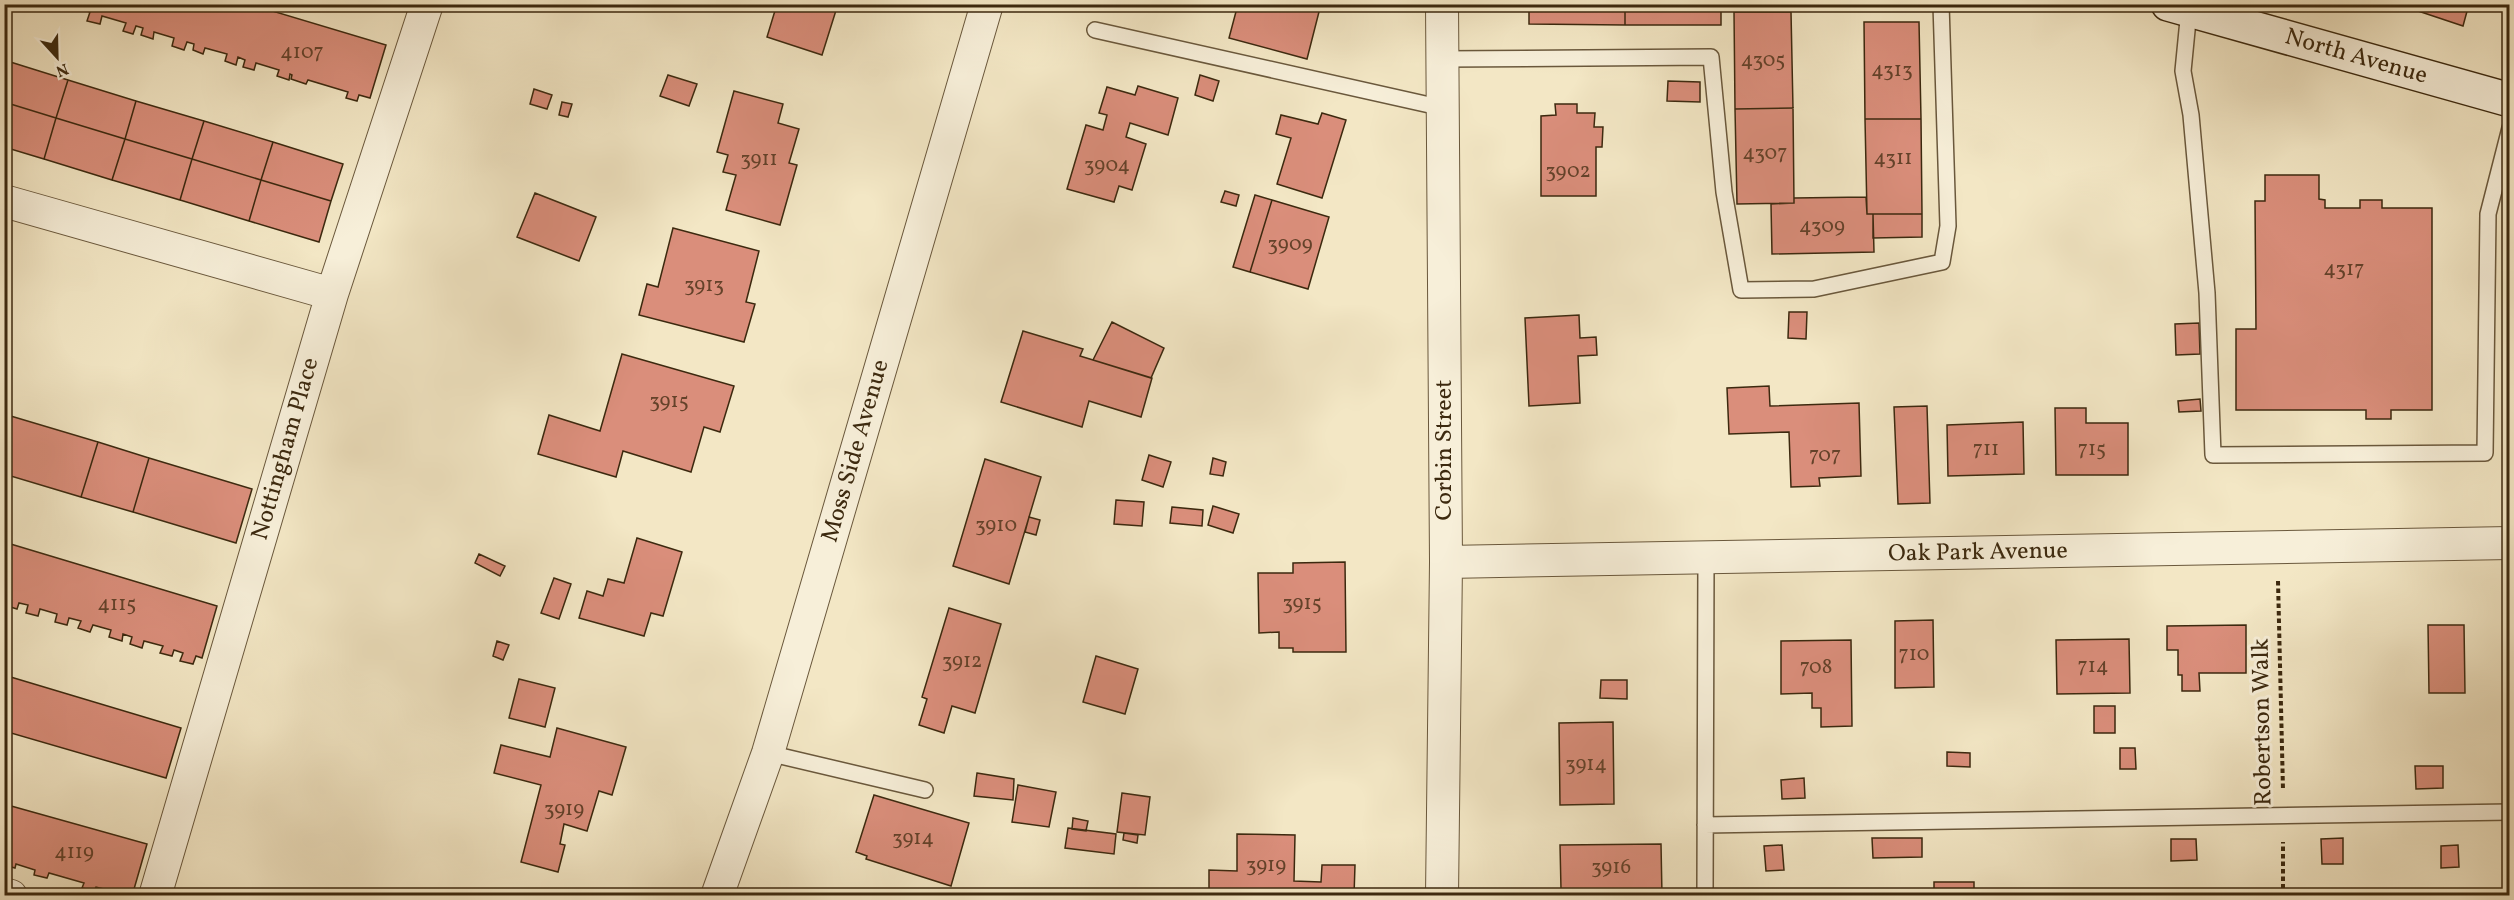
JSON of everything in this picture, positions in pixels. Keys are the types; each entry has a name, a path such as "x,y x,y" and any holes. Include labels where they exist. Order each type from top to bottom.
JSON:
{"street":[{"name":"Nottingham Place","path":"155,896 332,294 427,4"},
{"name":"Moss Side Avenue","path":"717,896 768,753 987,4"},
{"name":"Corbin Street","path":"1442,4 1446,562 1442,896"},
{"name":"North Avenue","path":"2178,7 2510,100"},
{"path":"4,201 332,294"},
{"name":"Oak Park Avenue","path":"1446,562 2510,543"},
{"path":"4,894 11,896"}],"lane":[{"path":"1443,59 1712,57 1724,192 1741,290 1814,288 1942,262 1948,226 1941,4"},
{"path":"2178,7 2183,71 2191,115 2207,292 2213,455 2485,453 2488,214 2510,128"},
{"path":"1095,30 1443,108"},
{"path":"1705,896 1706,557"},
{"path":"768,753 925,790"},
{"path":"1705,825 2510,812"}],"path":[{"name":"Robertson Walk","path":"2277,547 2284,815 2283,896"}],"building":[{"path":"65,4 249,4 386,45 370,98 359,95 357,101 346,98 348,92 308,80 306,84 291,79 290,74 289,80 277,76 279,70 256,63 254,70 243,67 245,60 238,57 236,65 225,61 227,54 205,48 203,54 193,50 194,44 187,42 184,50 172,46 174,38 154,32 153,39 141,35 143,28 136,26 133,34 123,31 126,23 102,16 100,24 87,21 90,12"},
{"path":"777,4 838,4 822,55 767,37"},
{"path":"1238,4 1321,4 1307,59 1229,38"},
{"path":"1529,4 1625,4 1625,25 1529,24"},
{"path":"1625,4 1721,4 1721,25 1625,25"},
{"path":"2413,4 2469,4 2463,26 2412,9"},
{"path":"1734,12 1791,12 1793,108 1735,109"},
{"path":"1864,22 1919,22 1921,119 1865,119"},
{"path":"4,60 68,80 56,118 4,102"},
{"path":"668,75 697,84 689,106 660,96"},
{"path":"1200,75 1219,81 1213,101 1195,95"},
{"path":"68,80 136,101 125,139 56,118"},
{"path":"1668,81 1700,82 1700,102 1667,101"},
{"path":"1138,86 1178,98 1168,135 1130,123 1126,137 1146,144 1132,190 1119,186 1114,202 1067,189 1086,125 1103,130 1107,115 1099,113 1107,87 1135,95"},
{"path":"534,89 552,95 547,109 530,104"},
{"path":"734,91 783,104 778,123 799,129 789,163 797,165 780,225 726,210 736,175 723,172 728,155 717,152"},
{"path":"136,101 204,121 192,159 125,139"},
{"path":"4,102 56,118 44,159 4,147"},
{"path":"562,102 572,104 568,117 559,115"},
{"path":"1555,104 1577,104 1577,113 1595,113 1594,127 1603,127 1602,147 1596,147 1596,196 1541,196 1541,116 1556,115"},
{"path":"1793,108 1794,203 1737,204 1735,109"},
{"path":"1322,113 1346,120 1322,198 1277,184 1291,138 1276,134 1281,115 1318,124"},
{"path":"56,118 125,139 112,180 44,159"},
{"path":"1865,119 1921,119 1922,214 1867,214"},
{"path":"204,121 273,142 261,180 192,159"},
{"path":"125,139 192,159 180,200 112,180"},
{"path":"273,142 343,164 331,201 261,180"},
{"path":"192,159 261,180 249,221 180,200"},
{"path":"2265,175 2319,175 2319,199 2325,200 2325,208 2360,208 2360,200 2382,200 2382,208 2432,208 2432,410 2391,410 2391,419 2366,419 2366,410 2236,410 2236,329 2256,329 2255,201 2265,201"},
{"path":"261,180 331,201 319,242 249,221"},
{"path":"1225,191 1239,195 1236,206 1221,202"},
{"path":"535,193 596,217 579,261 517,237"},
{"path":"1255,195 1272,200 1250,272 1233,267"},
{"path":"1866,197 1867,214 1873,214 1874,252 1772,254 1771,204 1794,203 1794,198"},
{"path":"1272,200 1329,217 1308,289 1250,272"},
{"path":"1873,214 1922,214 1922,237 1873,238"},
{"path":"673,228 759,251 746,302 755,304 744,342 639,315 647,284 658,287"},
{"path":"1789,312 1807,312 1806,339 1788,338"},
{"path":"1579,315 1580,338 1596,337 1597,355 1578,356 1580,403 1529,406 1525,318"},
{"path":"1112,322 1164,348 1151,378 1093,360"},
{"path":"2199,323 2200,354 2176,355 2175,324"},
{"path":"1023,331 1083,349 1080,356 1152,378 1141,417 1089,401 1082,427 1001,402"},
{"path":"622,354 734,386 720,432 704,427 691,472 623,451 616,477 538,454 549,415 600,431"},
{"path":"1769,386 1770,406 1859,403 1861,476 1819,478 1820,486 1791,487 1789,432 1729,434 1727,388"},
{"path":"2200,399 2201,411 2179,412 2178,401"},
{"path":"1927,406 1930,503 1898,504 1894,407"},
{"path":"2055,408 2086,408 2086,423 2128,423 2128,475 2056,475"},
{"path":"4,414 98,442 81,497 4,474"},
{"path":"2023,422 2024,474 1948,476 1947,425"},
{"path":"98,442 149,458 133,512 81,497"},
{"path":"1149,455 1171,462 1163,487 1142,480"},
{"path":"149,458 252,489 236,543 133,512"},
{"path":"1213,458 1226,462 1223,476 1210,474"},
{"path":"985,459 1041,477 1009,584 953,566"},
{"path":"1116,500 1144,502 1142,526 1114,524"},
{"path":"1213,506 1239,514 1233,533 1208,525"},
{"path":"1172,507 1203,510 1202,526 1170,523"},
{"path":"1029,517 1040,520 1036,535 1025,532"},
{"path":"637,538 682,552 663,616 651,613 644,636 579,618 587,591 603,596 608,579 624,583"},
{"path":"4,542 217,606 202,658 196,656 193,664 180,661 183,653 174,650 172,656 160,653 163,646 144,641 142,648 130,644 132,637 123,634 122,641 109,637 111,630 93,625 90,632 78,628 81,621 69,618 67,625 55,622 57,614 40,609 38,616 26,613 28,605 19,603 17,609 4,605"},
{"path":"479,554 505,566 500,576 475,563"},
{"path":"1345,562 1346,652 1293,652 1293,648 1279,648 1279,632 1259,633 1258,573 1293,573 1293,563"},
{"path":"554,578 571,584 559,619 541,613"},
{"path":"949,608 1001,624 975,713 952,706 944,733 919,725 927,699 922,697"},
{"path":"1933,620 1934,687 1895,688 1895,621"},
{"path":"2246,625 2246,673 2199,673 2200,691 2182,691 2182,675 2178,675 2178,650 2167,650 2167,626"},
{"path":"2428,625 2464,625 2465,693 2429,693"},
{"path":"2129,639 2130,693 2057,694 2056,640"},
{"path":"1851,640 1852,726 1821,727 1821,708 1812,708 1812,693 1781,694 1781,641"},
{"path":"497,641 509,645 503,660 493,656"},
{"path":"1096,656 1138,669 1125,714 1083,702"},
{"path":"4,675 181,728 166,778 4,731"},
{"path":"519,679 555,688 545,727 509,718"},
{"path":"1601,680 1627,680 1627,699 1600,698"},
{"path":"2094,706 2115,706 2115,733 2094,733"},
{"path":"1613,722 1614,804 1560,805 1559,723"},
{"path":"557,728 626,747 612,795 599,791 587,831 564,824 560,844 565,845 558,872 521,862 541,785 494,773 501,745 550,757"},
{"path":"2120,748 2135,748 2136,769 2120,769"},
{"path":"1947,752 1970,753 1970,767 1947,766"},
{"path":"2415,766 2443,766 2443,788 2416,789"},
{"path":"977,773 1014,779 1013,800 974,796"},
{"path":"1804,778 1805,798 1782,799 1781,780"},
{"path":"1018,785 1056,792 1049,827 1012,822"},
{"path":"1122,793 1150,797 1145,835 1117,832"},
{"path":"874,795 969,823 951,886 866,859 867,856 856,852"},
{"path":"4,804 147,844 132,896 118,893 117,896 111,896 102,893 104,889 96,887 94,891 82,888 84,883 49,873 47,878 34,875 35,870 16,864 15,868 4,865"},
{"path":"1073,818 1088,821 1086,831 1072,829"},
{"path":"1068,828 1116,834 1114,854 1065,848"},
{"path":"1124,833 1138,835 1137,843 1123,840"},
{"path":"1237,834 1295,835 1294,881 1321,882 1322,865 1355,865 1354,896 1209,896 1209,870 1237,871"},
{"path":"1872,838 1922,838 1922,857 1873,858"},
{"path":"2343,838 2343,864 2322,864 2321,839"},
{"path":"2171,839 2196,839 2197,860 2171,861"},
{"path":"1661,844 1662,896 1547,896 1547,889 1561,889 1560,845"},
{"path":"1782,845 1784,870 1766,871 1764,846"},
{"path":"2458,845 2459,867 2441,868 2441,846"},
{"path":"1934,882 1974,882 1974,896 1934,896"}]}
